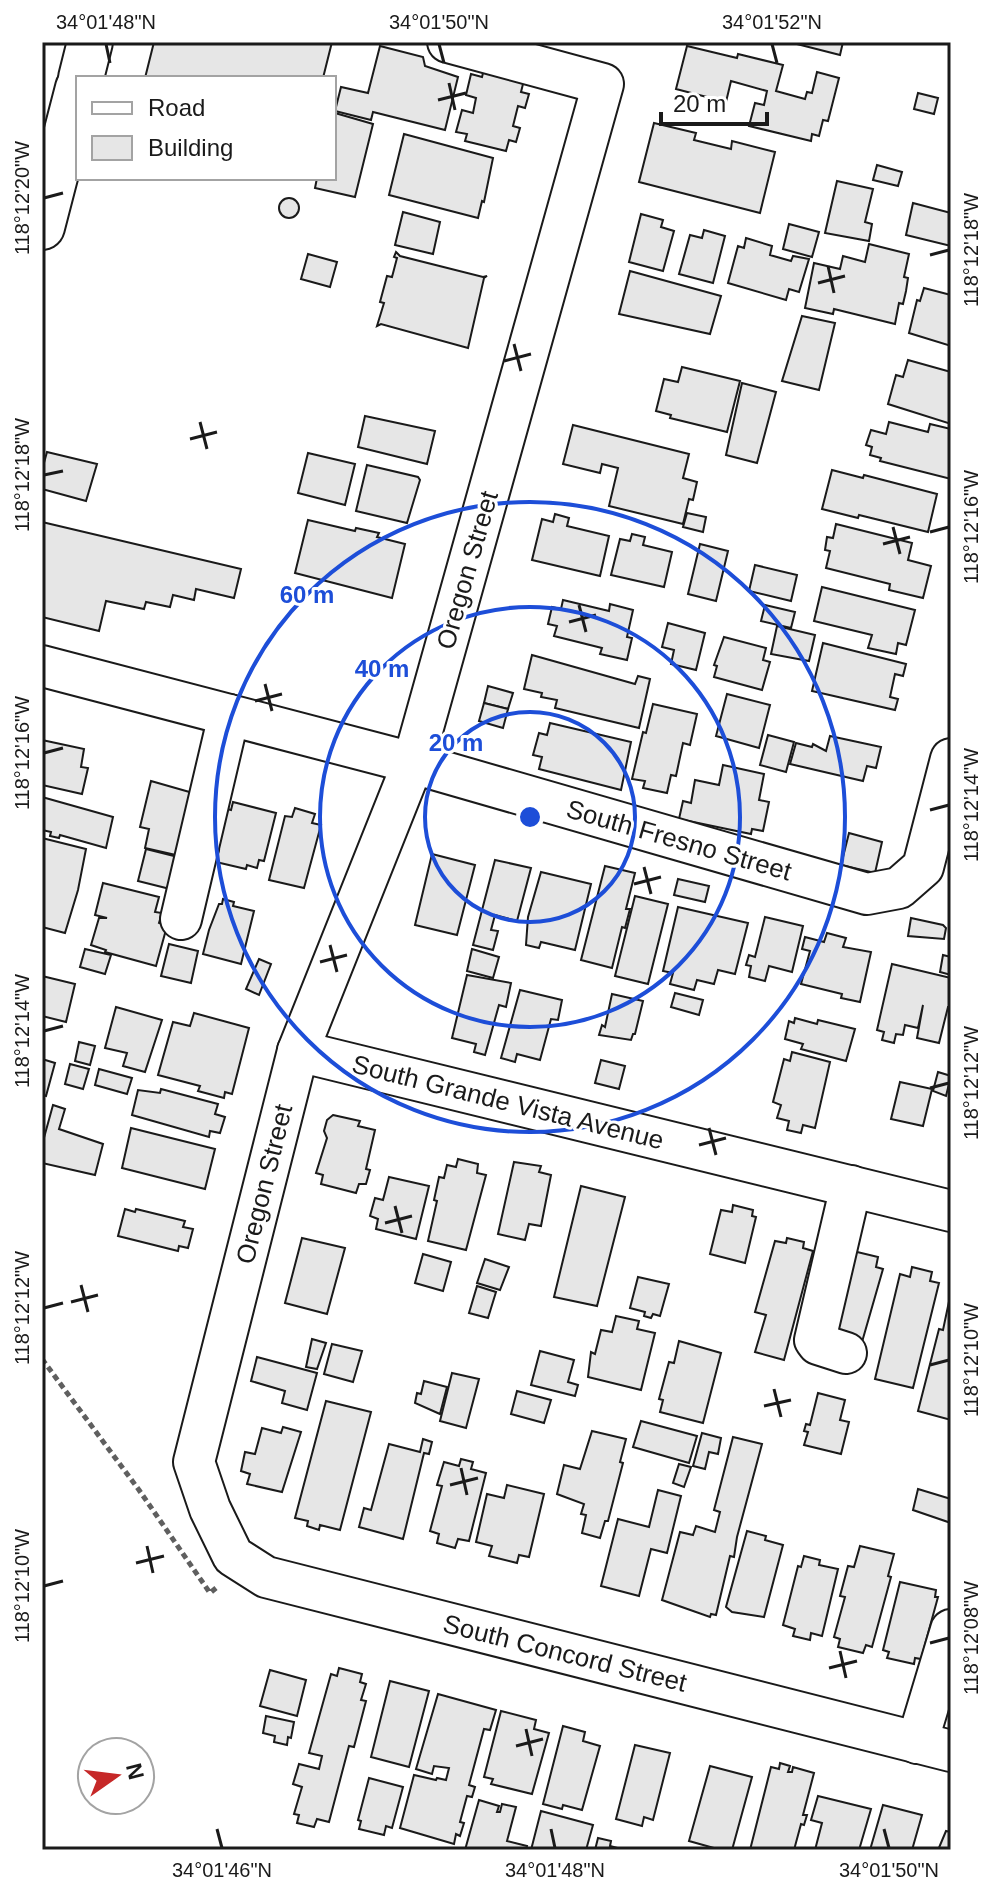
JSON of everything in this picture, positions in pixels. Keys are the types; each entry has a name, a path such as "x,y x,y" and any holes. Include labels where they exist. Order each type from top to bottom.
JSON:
{"main road":[{"path":"82,76 90,42"},
{"path":"45,207 76,95"}],"street":[{"name":"Oregon Street","path":"210,1509 194,1462 298,1051 413,763 603,84 448,42"},
{"name":"South Fresno Street","path":"42,666 413,763 867,894 899,888 923,867 951,759"},
{"path":"181,919 229,715"},
{"name":"South Grande Vista Avenue","path":"298,1051 951,1211"},
{"path":"846,1353 818,1344 815,1340 851,1186"},
{"name":"South Concord Street","path":"210,1509 233,1556 266,1577 934,1747"},
{"path":"934,1747 951,1630"}],"path":[{"path":"42,1359 210,1593 250,1566"}],"building":[{"path":"154,42 332,42 324,76 146,76"},
{"path":"789,42 843,42 840,55"},
{"path":"380,46 423,57 425,66 458,77 445,130 373,112 371,120 336,111 341,87 368,93"},
{"path":"687,46 783,65 776,91 805,99 807,92 812,93 817,72 839,78 828,121 823,120 819,136 812,134 811,141 749,126 755,103 764,105 767,91 731,81 726,102 676,89"},
{"path":"484,69 524,80 521,92 529,94 525,108 518,106 513,126 520,128 516,142 509,140 506,151 465,141 467,134 456,132 462,110 473,113 476,98 466,95 471,74 482,77"},
{"path":"918,93 938,98 934,114 914,109"},
{"path":"336,113 373,124 355,197 315,188 317,180 336,180"},
{"path":"654,123 696,133 694,140 731,149 732,141 775,152 760,213 639,182"},
{"path":"404,134 493,158 478,218 389,195"},
{"path":"877,165 902,172 898,186 873,180"},
{"path":"837,181 873,189 865,222 872,224 869,241 825,233"},
{"path":"289,198 296,201 299,208 296,215 289,218 282,215 279,208 282,201"},
{"path":"913,203 951,213 951,246 906,235"},
{"path":"403,212 440,222 433,254 395,245"},
{"path":"641,214 663,220 661,227 674,231 663,271 629,262"},
{"path":"789,224 819,232 812,257 783,249"},
{"path":"704,230 725,236 713,283 679,274 690,235 702,238"},
{"path":"746,238 772,246 770,255 791,261 793,256 809,259 799,292 789,289 786,300 728,283 738,246 744,248"},
{"path":"869,244 909,254 904,277 908,278 906,291 903,304 899,303 895,324 834,309 833,314 805,308 814,263 840,269 843,256 865,262"},
{"path":"396,252 400,256 487,276 468,348 381,324 377,326 384,303 380,302 387,276 392,277"},
{"path":"308,254 337,262 330,287 301,279"},
{"path":"630,271 721,296 710,334 619,314"},
{"path":"924,288 951,295 951,346 909,333 917,300 920,301"},
{"path":"802,316 835,323 819,390 782,381"},
{"path":"908,360 951,372 951,424 888,404 896,375 903,377"},
{"path":"682,367 740,381 727,432 670,418 671,415 656,411 664,379 678,382"},
{"path":"742,383 776,392 757,463 726,455"},
{"path":"365,416 435,431 427,464 358,447"},
{"path":"889,422 928,432 930,424 951,429 951,479 880,461 881,458 870,455 872,447 866,445 871,430 886,434"},
{"path":"573,425 689,454 683,478 697,482 683,524 609,506 618,468 602,464 600,473 563,464"},
{"path":"47,452 97,464 86,501 42,489 42,470"},
{"path":"308,453 355,464 345,505 298,493"},
{"path":"367,465 418,477 420,480 407,523 356,511"},
{"path":"832,470 937,494 928,532 822,509"},
{"path":"687,513 706,517 703,532 683,527"},
{"path":"555,514 569,518 567,526 609,536 600,576 532,560 542,519 553,522"},
{"path":"308,520 379,533 377,537 405,544 392,598 295,573"},
{"path":"42,522 241,569 234,598 196,589 194,600 173,595 170,607 146,602 144,609 106,601 99,631 42,617"},
{"path":"836,524 912,543 908,560 931,566 923,598 889,590 890,584 826,568 830,551 825,550 827,537 833,538"},
{"path":"632,534 645,537 643,545 672,552 664,587 611,575 620,539 630,541"},
{"path":"700,544 728,551 716,601 688,594"},
{"path":"755,565 797,575 791,601 749,591"},
{"path":"822,587 915,610 906,645 898,643 896,654 868,648 872,635 814,621"},
{"path":"563,600 609,611 610,604 633,610 627,637 632,638 627,660 600,654 602,648 554,636 557,626 548,624 552,607 561,609"},
{"path":"765,605 795,612 791,628 761,621"},
{"path":"668,623 705,633 696,670 671,664 674,650 662,647"},
{"path":"777,626 815,635 809,661 771,654"},
{"path":"724,637 766,648 763,660 770,662 762,690 714,677 717,666 714,665"},
{"path":"823,643 906,664 903,676 895,674 890,697 898,699 895,710 812,691"},
{"path":"532,655 635,684 638,676 650,679 639,728 555,708 557,700 524,689"},
{"path":"488,686 513,693 508,709 484,703"},
{"path":"727,694 770,705 759,748 716,736"},
{"path":"484,703 508,709 503,728 479,721"},
{"path":"653,704 697,714 690,745 683,743 676,776 671,775 667,793 643,788 645,781 632,779"},
{"path":"550,723 631,742 621,790 539,769 542,757 533,755 539,733 547,735"},
{"path":"768,735 794,742 786,772 760,765"},
{"path":"830,736 881,747 876,768 867,766 863,781 790,764 796,743 812,747 813,744 826,751"},
{"path":"42,740 84,749 81,767 88,768 82,794 42,785"},
{"path":"723,765 764,774 759,800 769,802 763,831 752,829 751,834 679,819 683,801 691,803 695,780 719,785"},
{"path":"151,781 200,795 189,858 145,848 149,829 140,827"},
{"path":"42,797 113,817 106,848 60,835 59,838 50,836 51,832 42,830"},
{"path":"233,802 276,813 264,861 259,860 257,868 247,865 246,869 216,862 219,850 206,847 216,806 231,810"},
{"path":"295,808 315,814 312,823 321,825 304,888 269,880 285,816 292,817"},
{"path":"849,833 882,842 875,873 841,865"},
{"path":"42,838 86,849 65,933 42,927"},
{"path":"146,849 182,858 174,890 138,881"},
{"path":"432,854 475,865 457,935 415,925"},
{"path":"495,860 531,868 517,921 495,915 491,930 498,931 493,950 473,945"},
{"path":"605,866 635,873 626,909 630,909 612,968 581,960"},
{"path":"541,872 591,884 575,950 541,942 539,948 526,945 528,917"},
{"path":"678,879 709,886 705,902 674,895"},
{"path":"103,883 159,897 155,912 162,913 159,923 167,926 156,966 91,945 99,918 107,918 95,915"},
{"path":"635,896 668,904 648,984 615,976"},
{"path":"223,899 234,902 233,906 254,911 241,964 203,954 209,930"},
{"path":"678,907 748,923 735,974 718,970 714,984 697,980 694,990 670,984 673,973 663,971"},
{"path":"765,917 803,926 792,972 769,966 765,981 749,977 751,966 746,965 749,955 755,957"},
{"path":"911,918 943,925 946,928 944,939 908,936"},
{"path":"827,933 846,938 843,947 871,952 860,1002 801,984 810,951 802,949 805,937 824,942"},
{"path":"169,944 198,951 191,983 161,976"},
{"path":"85,949 111,955 105,974 80,967"},
{"path":"472,949 499,957 493,978 467,971"},
{"path":"943,955 951,957 951,975 940,972"},
{"path":"259,959 271,964 259,995 246,989"},
{"path":"892,964 951,978 951,1007 948,1007 939,1043 917,1038 923,1005 918,1028 905,1025 903,1035 896,1034 894,1043 882,1040 884,1032 877,1030"},
{"path":"467,975 511,983 506,1007 499,1005 485,1055 474,1052 476,1044 452,1038"},
{"path":"42,976 75,984 66,1022 42,1016"},
{"path":"520,990 562,1000 558,1020 551,1019 540,1060 517,1054 515,1062 501,1058"},
{"path":"675,993 703,1000 699,1015 671,1007"},
{"path":"612,994 643,1001 631,1040 599,1035 602,1025 605,1027"},
{"path":"116,1007 162,1020 145,1072 123,1066 127,1053 105,1048"},
{"path":"194,1013 249,1028 232,1094 225,1092 224,1098 198,1091 200,1086 158,1075 173,1022 190,1026"},
{"path":"795,1018 855,1029 846,1061 801,1049 803,1044 785,1039 789,1021 794,1023"},
{"path":"79,1042 95,1046 90,1065 75,1061"},
{"path":"792,1052 830,1062 815,1128 803,1125 801,1133 787,1130 789,1121 777,1118 781,1105 773,1102 784,1059 790,1061"},
{"path":"42,1059 55,1063 46,1096 42,1095"},
{"path":"601,1060 625,1066 619,1089 595,1083"},
{"path":"70,1064 89,1069 83,1089 65,1084"},
{"path":"99,1069 132,1078 127,1094 95,1085"},
{"path":"938,1072 951,1076 946,1096 933,1091"},
{"path":"900,1082 932,1089 923,1126 891,1119"},
{"path":"161,1089 218,1104 215,1114 225,1117 220,1133 210,1131 209,1137 132,1115 138,1090 160,1093"},
{"path":"53,1105 65,1109 59,1129 103,1144 95,1175 42,1163 42,1145"},
{"path":"333,1115 360,1121 358,1126 375,1130 366,1169 370,1170 366,1184 359,1184 356,1193 321,1184 323,1175 316,1173 327,1138 324,1131 327,1120"},
{"path":"131,1128 215,1149 205,1189 122,1168"},
{"path":"458,1159 478,1164 477,1173 486,1175 466,1250 428,1241 439,1177 444,1178 447,1165 456,1167"},
{"path":"514,1162 541,1166 539,1172 551,1175 541,1226 529,1224 525,1240 498,1234"},
{"path":"389,1177 429,1186 416,1239 376,1229 378,1219 370,1216 375,1198 383,1200"},
{"path":"581,1186 625,1197 597,1306 554,1297"},
{"path":"733,1205 753,1210 752,1216 756,1217 745,1263 710,1254 721,1210 732,1212"},
{"path":"125,1209 185,1221 183,1227 193,1229 188,1248 179,1246 178,1251 118,1236"},
{"path":"302,1238 345,1248 327,1314 285,1303"},
{"path":"787,1238 804,1242 803,1248 813,1251 784,1360 755,1352 766,1315 755,1312 775,1241 786,1243"},
{"path":"853,1251 878,1257 876,1267 883,1269 862,1342 823,1331"},
{"path":"423,1254 451,1262 443,1291 415,1283"},
{"path":"485,1259 509,1267 500,1290 477,1283"},
{"path":"912,1267 932,1272 930,1281 939,1283 913,1388 875,1379 900,1274 910,1277"},
{"path":"638,1277 669,1284 660,1316 653,1314 651,1318 644,1316 645,1312 630,1308"},
{"path":"477,1286 496,1292 488,1318 469,1313"},
{"path":"951,1292 951,1420 918,1411 939,1329 943,1330"},
{"path":"616,1316 639,1321 637,1329 655,1333 641,1390 588,1377 591,1352 595,1354 601,1330 612,1332"},
{"path":"312,1339 326,1343 317,1369 306,1367"},
{"path":"679,1341 721,1353 703,1423 660,1412 663,1400 659,1399 669,1362 674,1363"},
{"path":"332,1344 362,1351 353,1382 324,1374"},
{"path":"540,1351 574,1360 568,1382 578,1385 575,1396 531,1385"},
{"path":"257,1357 317,1373 307,1410 282,1403 285,1391 251,1381"},
{"path":"452,1373 479,1379 466,1428 440,1421"},
{"path":"424,1381 447,1387 440,1414 415,1403"},
{"path":"517,1391 551,1400 544,1423 511,1414"},
{"path":"818,1393 845,1400 840,1420 849,1422 841,1454 804,1445 808,1432 804,1431 806,1424 810,1425"},
{"path":"326,1401 371,1412 340,1530 320,1525 319,1530 307,1526 308,1521 295,1518"},
{"path":"641,1421 697,1436 689,1463 633,1447"},
{"path":"283,1427 301,1432 282,1492 247,1484 250,1474 241,1471 245,1452 255,1454 262,1428 281,1433"},
{"path":"592,1431 626,1439 608,1521 605,1521 600,1538 582,1533 586,1515 581,1514 584,1504 557,1494 564,1465 580,1469"},
{"path":"702,1433 721,1438 718,1454 709,1452 705,1469 693,1466"},
{"path":"733,1437 762,1444 734,1557 730,1556 716,1615 711,1614 710,1617 662,1600 680,1532 693,1535 696,1526 715,1532 720,1512 714,1510"},
{"path":"423,1439 432,1442 429,1454 424,1453 403,1539 359,1527 364,1508 371,1510 389,1444 420,1452"},
{"path":"461,1459 473,1462 471,1469 486,1473 469,1541 458,1539 455,1548 437,1543 439,1534 430,1531 442,1486 437,1485 444,1462 459,1466"},
{"path":"679,1464 691,1467 684,1487 673,1483"},
{"path":"507,1485 544,1494 529,1557 519,1555 517,1563 489,1556 492,1546 476,1542 487,1494 504,1498"},
{"path":"918,1489 951,1499 951,1523 913,1510"},
{"path":"658,1490 681,1496 667,1553 651,1549 639,1596 601,1586 618,1519 649,1527"},
{"path":"747,1531 783,1545 764,1617 732,1612 726,1607"},
{"path":"860,1546 894,1554 872,1647 866,1645 863,1653 838,1647 840,1639 834,1637 845,1597 840,1596 848,1566 854,1567"},
{"path":"804,1556 820,1560 819,1565 838,1569 822,1636 811,1633 810,1640 793,1636 795,1629 783,1625 798,1566 801,1567"},
{"path":"900,1582 936,1590 935,1597 938,1597 921,1659 915,1658 914,1664 887,1658 889,1652 883,1650"},
{"path":"339,1668 362,1674 360,1682 366,1684 361,1700 366,1701 354,1747 349,1746 329,1822 317,1819 314,1827 297,1823 299,1815 294,1814 302,1787 293,1784 299,1764 319,1769 322,1756 309,1753 331,1674 337,1676"},
{"path":"270,1670 306,1680 297,1716 260,1706"},
{"path":"390,1681 429,1691 409,1767 371,1757"},
{"path":"438,1694 496,1710 490,1730 484,1729 469,1785 475,1787 472,1797 467,1796 460,1822 464,1823 460,1836 456,1834 454,1844 400,1828 414,1775 446,1780 449,1768 434,1766 432,1774 416,1769"},
{"path":"501,1711 536,1720 534,1729 549,1733 532,1794 491,1784 493,1779 484,1777"},
{"path":"266,1716 294,1722 287,1745 274,1742 275,1736 263,1733"},
{"path":"563,1726 585,1732 583,1741 600,1746 582,1810 543,1804"},
{"path":"635,1745 670,1753 653,1820 644,1817 642,1826 616,1819"},
{"path":"780,1763 790,1766 788,1772 792,1772 793,1767 814,1773 803,1815 807,1815 804,1825 801,1824 794,1850 750,1850 771,1767 779,1769"},
{"path":"710,1766 752,1777 732,1850 689,1841"},
{"path":"369,1778 403,1787 392,1828 386,1826 384,1835 359,1829 361,1821 358,1820"},
{"path":"818,1796 871,1809 859,1850 815,1850 822,1823 811,1820"},
{"path":"479,1800 499,1806 497,1812 500,1812 502,1804 516,1807 507,1841 527,1846 526,1850 465,1850"},
{"path":"883,1805 922,1815 912,1850 870,1850"},
{"path":"541,1811 593,1825 586,1850 531,1850"},
{"path":"946,1831 951,1832 951,1850 938,1850"},
{"path":"598,1838 611,1841 610,1846 625,1850 595,1850"}]}
